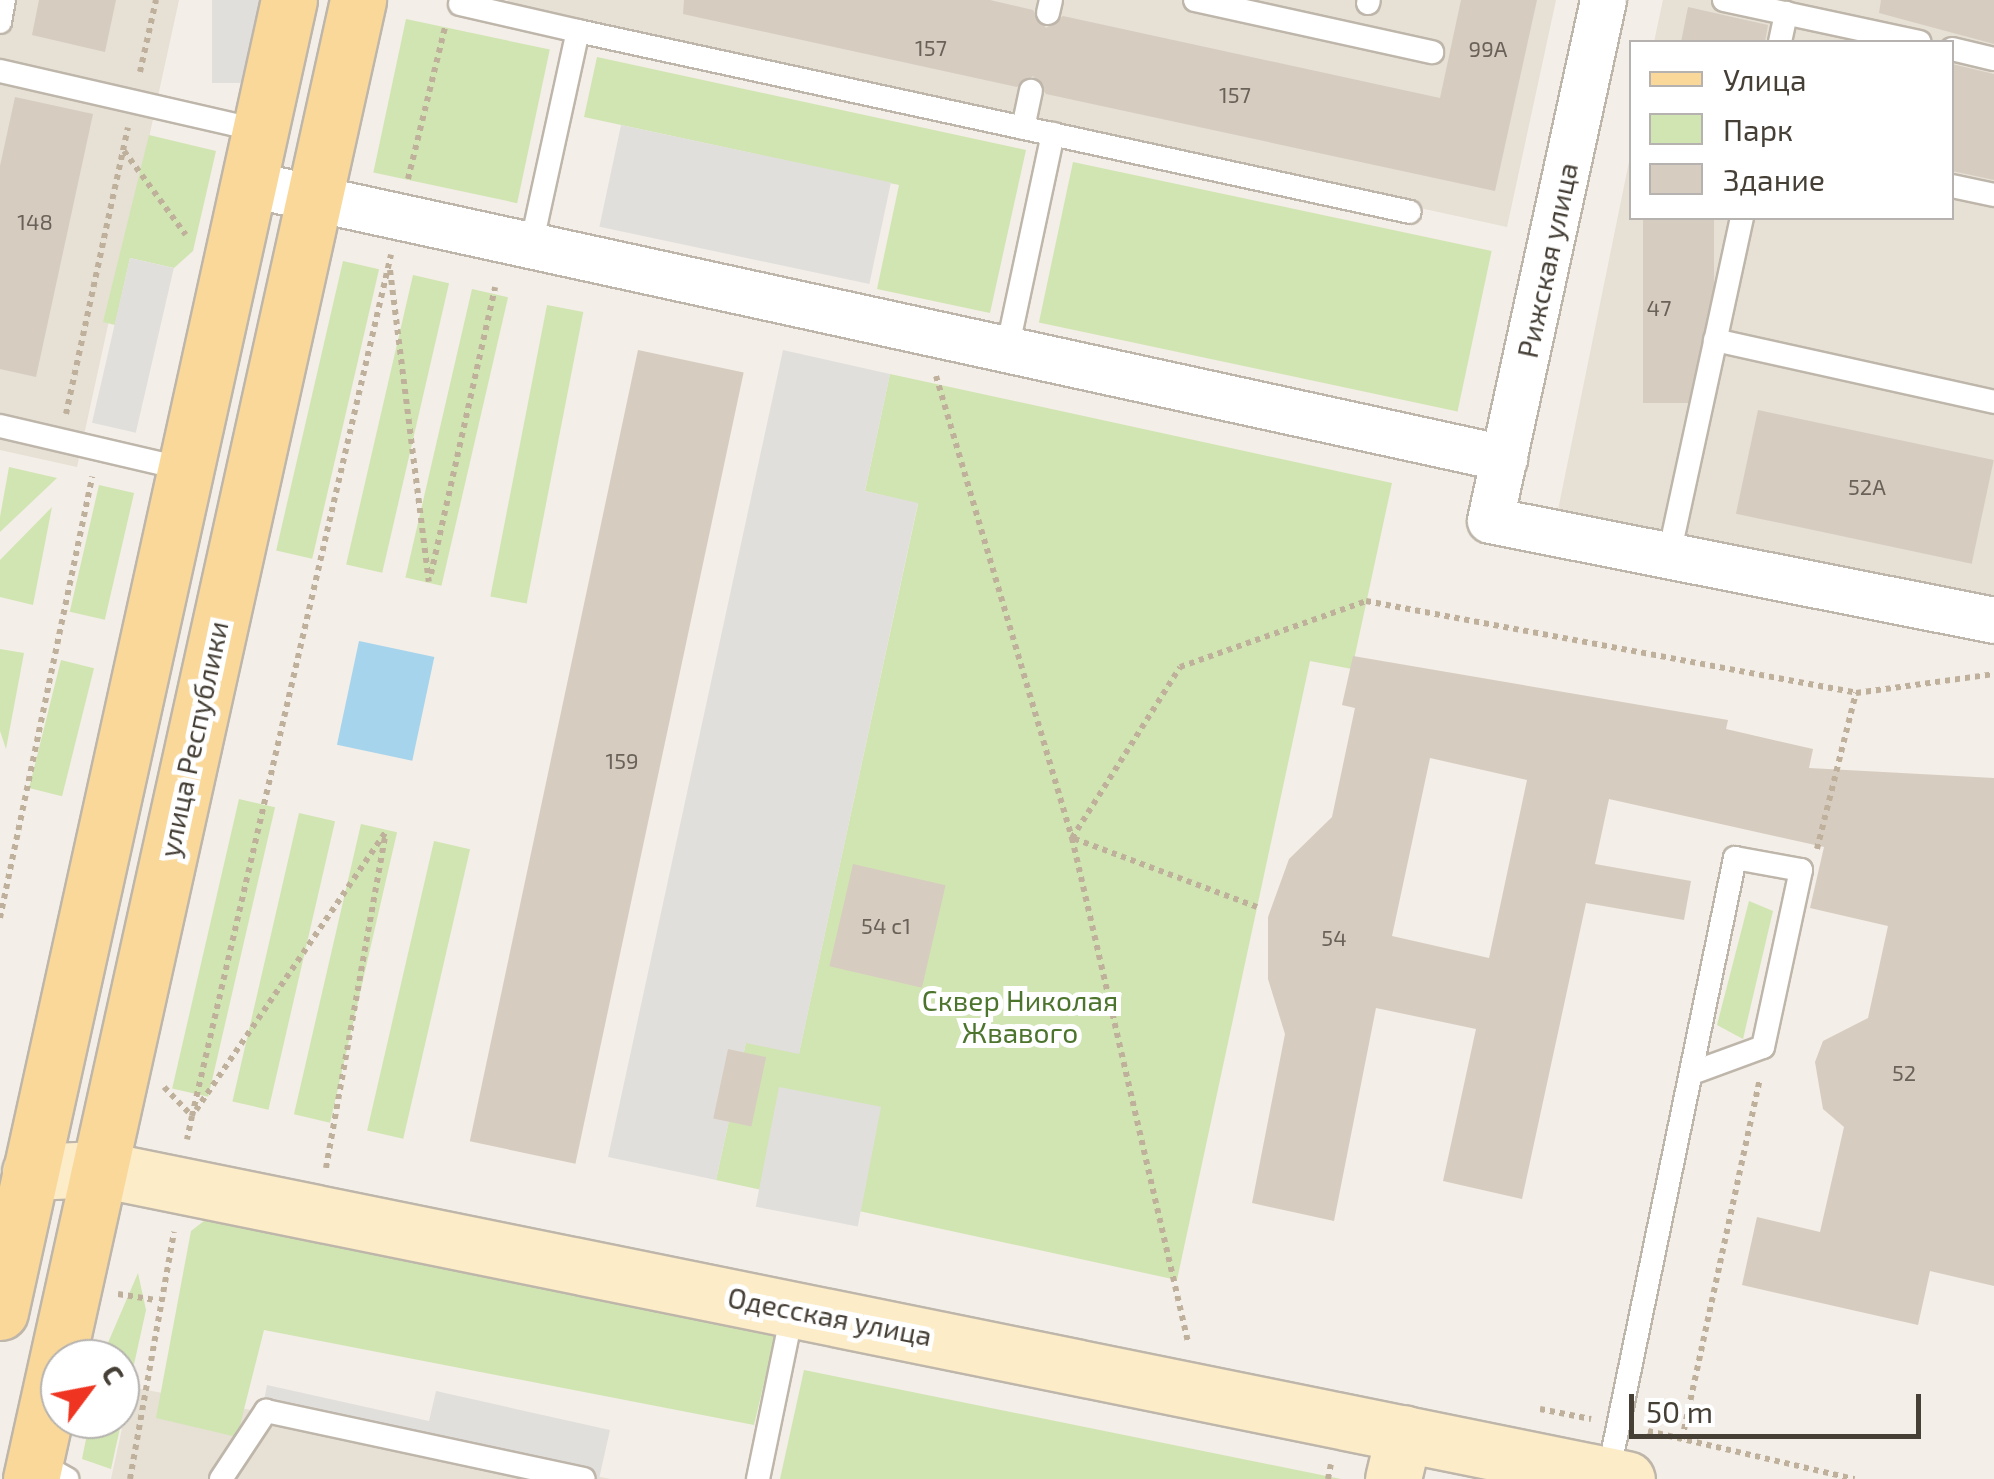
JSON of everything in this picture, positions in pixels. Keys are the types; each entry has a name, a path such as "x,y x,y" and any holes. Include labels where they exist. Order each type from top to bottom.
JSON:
{"main road":[{"path":"0,1312 15,1172 288,0"},
{"name":"улица Республики","path":"44,1473 100,1169 358,0"}],"street":[{"name":"Рижская улица","path":"1603,0 1490,520 1669,555"},
{"path":"246,183 1504,458"},
{"path":"1669,555 1994,620"},
{"name":"Одесская улица","path":"15,1172 100,1169 793,1309 1398,1456 1618,1460"}],"lane":[{"path":"0,22 4,0"},
{"path":"1195,0 1432,52"},
{"path":"1724,0 1910,40"},
{"path":"460,4 1410,212"},
{"path":"1780,40 1786,14"},
{"path":"531,246 578,31"},
{"path":"1954,49 1994,58"},
{"path":"0,71 258,130"},
{"path":"1023,128 1031,91"},
{"path":"1007,350 1054,134"},
{"path":"1954,186 1994,195"},
{"path":"1669,555 1742,220"},
{"path":"1715,340 1994,402"},
{"path":"0,426 180,468"},
{"path":"1618,1460 1692,1073 1735,858 1801,870 1763,1047 1692,1073"},
{"path":"758,1479 793,1309"},
{"path":"221,1479 266,1411 584,1479"}],"path":[{"path":"94,470 60,440 156,0"},
{"path":"399,217 441,33 460,4"},
{"path":"123,150 187,228 184,246"},
{"path":"206,1145 186,1141 389,264 429,582 495,288"},
{"path":"934,366 1072,838 1188,1342"},
{"path":"0,918 94,470 123,454"},
{"path":"1072,838 1180,667 1366,601 1856,693 1994,674"},
{"path":"192,1116 386,830 324,1169 340,1172"},
{"path":"1072,838 1257,907"},
{"path":"120,1076 161,1084 192,1116"},
{"path":"130,1479 174,1234"},
{"path":"1168,1338 1206,1346"},
{"path":"1528,1407 1618,1460 1856,1479"}],"shaded area":[{"path":"0,0 179,0 77,467 0,450"},
{"path":"212,0 267,0 267,83 212,83"},
{"path":"508,0 1556,0 1507,227 506,8"},
{"path":"1663,0 1994,0 1994,606 1558,510 1629,162 1629,220 1954,220 1954,40 1654,40"},
{"path":"621,125 891,182 869,284 599,227"},
{"path":"130,258 174,268 136,433 92,423"},
{"path":"783,350 890,374 865,491 918,503 799,1054 746,1043 716,1180 608,1157"},
{"path":"779,1087 881,1107 858,1227 756,1207"},
{"path":"267,1385 429,1421 436,1391 610,1430 599,1479 547,1479 261,1415"},
{"path":"140,1389 611,1479 111,1479 120,1439 140,1439"}],"green space":[{"path":"406,19 550,50 517,203 373,173"},
{"path":"597,57 1026,150 990,313 877,289 899,185 584,117"},
{"path":"149,135 216,151 193,251 174,268 130,258 115,325 103,322"},
{"path":"1073,162 1492,251 1458,411 1039,322"},
{"path":"343,261 379,269 312,559 276,550"},
{"path":"413,275 449,283 382,573 346,564"},
{"path":"472,289 508,297 441,586 405,577"},
{"path":"547,305 583,312 527,604 490,597"},
{"name":"Сквер Николая Жвавого","path":"890,374 1392,483 1352,669 1310,661 1177,1280 716,1180 746,1042 799,1053 918,504 865,491"},
{"path":"9,467 57,478 0,532 0,517"},
{"path":"99,485 134,493 105,620 70,612"},
{"path":"52,507 33,605 0,597 0,560"},
{"path":"0,649 24,653 6,749 0,731"},
{"path":"61,660 94,668 62,796 29,788"},
{"path":"239,799 275,807 208,1097 172,1088"},
{"path":"299,813 335,821 268,1110 232,1101"},
{"path":"361,824 397,832 330,1123 294,1114"},
{"path":"434,841 470,849 403,1139 367,1130"},
{"path":"1749,901 1773,911 1743,1039 1717,1025"},
{"path":"209,1217 778,1324 754,1425 264,1330 237,1437 156,1418 191,1231"},
{"path":"138,1273 146,1310 140,1339 110,1339"},
{"path":"804,1370 1341,1479 780,1479"},
{"path":"86,1439 118,1439 111,1469 82,1459"}],"water":[{"path":"359,641 434,657 412,761 337,745"}],"building":[{"path":"39,0 116,0 105,52 32,35"},
{"path":"684,0 990,0 1033,10 1046,28 1063,16 1440,98 1461,0 1537,0 1495,191 1046,94 1033,76 1017,87 683,14"},
{"path":"1881,0 1994,0 1994,44 1879,13"},
{"path":"1688,7 1768,25 1765,40 1681,40"},
{"path":"1954,64 1994,74 1994,180 1954,171"},
{"path":"15,97 93,114 36,377 0,369 0,166"},
{"path":"1643,220 1714,220 1714,403 1643,403"},
{"path":"638,350 744,372 575,1164 470,1141"},
{"path":"1758,410 1994,460 1972,564 1736,514"},
{"path":"1353,656 1728,720 1726,729 1813,749 1809,768 1994,778 1994,1286 1930,1271 1918,1325 1742,1285 1757,1217 1820,1232 1844,1127 1823,1109 1815,1062 1823,1041 1868,1018 1888,926 1810,908 1824,847 1609,799 1595,864 1691,881 1684,920 1586,903 1522,1199 1443,1181 1476,1029 1376,1008 1334,1221 1252,1203 1285,1034 1268,979 1268,917 1289,859 1332,817 1355,708 1342,705","holes":["1430,758 1527,780 1489,958 1392,936"]},
{"path":"853,864 946,885 922,988 829,966"},
{"path":"728,1049 766,1057 751,1127 713,1118"}]}
